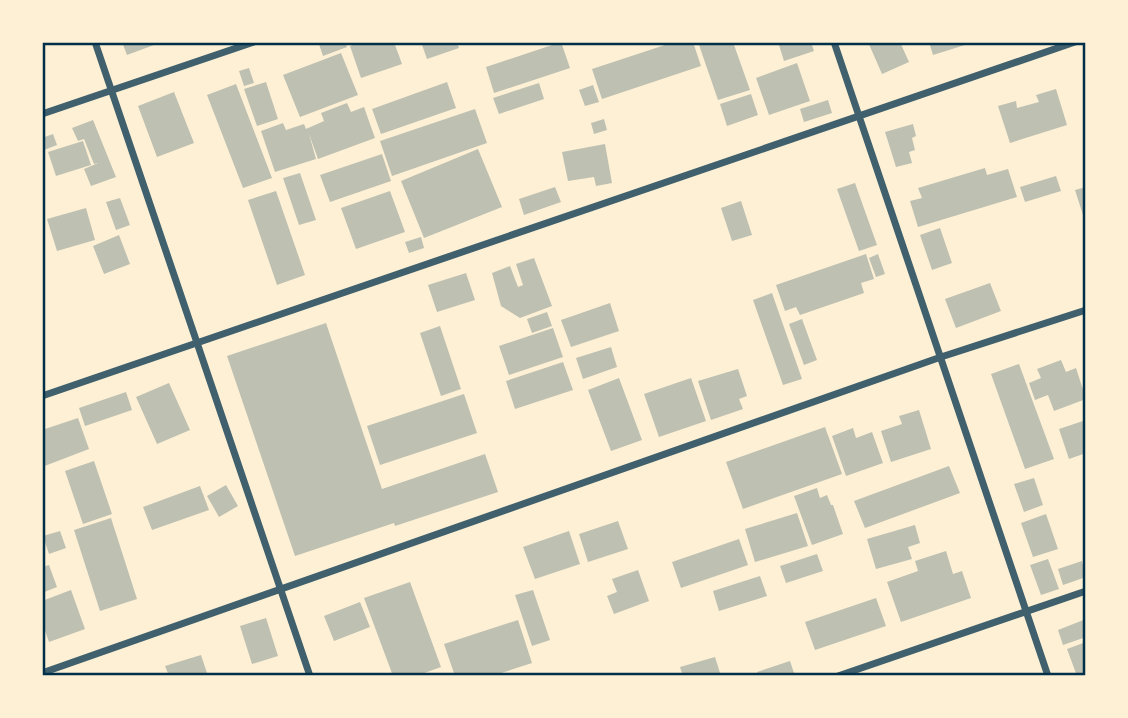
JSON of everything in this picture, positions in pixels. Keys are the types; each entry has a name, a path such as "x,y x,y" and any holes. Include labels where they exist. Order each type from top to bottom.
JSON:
{"street":[{"path":"96,42 310,676"},
{"path":"42,114 254,42"},
{"path":"834,42 1048,676"},
{"path":"42,396 1075,42"},
{"path":"42,673 941,358 1086,310"},
{"path":"838,676 1086,591"}],"building":[{"path":"122,42 162,42 127,55"},
{"path":"345,42 347,47 323,56 319,44"},
{"path":"362,42 394,42 402,64 361,78 350,46"},
{"path":"421,42 457,42 459,48 427,59"},
{"path":"561,42 570,68 494,93 486,67"},
{"path":"674,42 693,42 701,66 602,99 592,69"},
{"path":"698,42 733,42 750,90 718,100"},
{"path":"778,42 811,42 814,51 784,61"},
{"path":"868,42 900,42 909,62 882,74"},
{"path":"929,42 964,42 965,45 933,55"},
{"path":"341,53 358,95 300,117 283,75"},
{"path":"797,63 810,101 769,115 756,78"},
{"path":"249,68 254,83 244,86 239,71"},
{"path":"266,82 278,119 257,126 244,89"},
{"path":"447,82 456,108 381,134 372,109"},
{"path":"539,83 544,99 499,114 493,98"},
{"path":"236,84 272,178 243,188 207,95"},
{"path":"593,85 599,102 585,106 579,90"},
{"path":"1056,89 1067,125 1010,143 998,106 1016,101 1017,108 1039,102 1036,95"},
{"path":"174,92 194,143 157,157 138,106"},
{"path":"751,94 758,115 727,126 720,104"},
{"path":"828,100 832,113 804,122 800,109"},
{"path":"347,103 351,112 364,107 375,138 318,159 309,134 316,159 275,172 261,131 283,123 286,130 304,124 306,129 324,121 321,113"},
{"path":"475,109 487,143 392,176 380,141"},
{"path":"604,119 607,130 594,134 591,123"},
{"path":"93,120 116,177 91,186 84,169 98,163 94,164 84,139 78,141 72,128"},
{"path":"913,124 916,136 912,138 915,150 909,152 912,163 896,167 885,132"},
{"path":"53,134 57,145 44,150 42,138"},
{"path":"83,141 91,165 56,176 48,152"},
{"path":"605,144 612,183 596,186 594,177 568,181 562,152"},
{"path":"478,149 502,207 424,238 401,181"},
{"path":"382,154 391,181 330,202 320,175"},
{"path":"985,168 987,175 1008,169 1017,197 918,227 910,201 922,198 918,188"},
{"path":"300,173 316,220 299,225 283,178"},
{"path":"1056,176 1061,191 1025,202 1020,187"},
{"path":"855,183 877,245 859,251 837,189"},
{"path":"555,187 561,202 524,215 519,199"},
{"path":"1086,187 1086,214 1083,215 1075,190"},
{"path":"276,191 305,275 277,285 248,200"},
{"path":"390,191 405,232 356,249 341,208"},
{"path":"120,198 130,225 116,230 106,202"},
{"path":"741,201 752,235 732,241 721,208"},
{"path":"86,208 95,240 57,251 47,219"},
{"path":"940,228 952,263 932,270 920,235"},
{"path":"119,235 130,264 104,274 93,246"},
{"path":"421,237 424,248 409,253 405,242"},
{"path":"866,254 874,279 861,283 864,293 800,315 796,307 785,311 776,285"},
{"path":"878,254 885,274 876,277 869,258"},
{"path":"534,258 552,306 520,318 501,306 492,273 510,266 518,287 523,285 516,264"},
{"path":"466,273 475,300 437,312 428,285"},
{"path":"990,283 1001,311 956,328 945,299"},
{"path":"772,293 802,379 783,385 753,300"},
{"path":"610,303 619,331 571,347 561,320"},
{"path":"547,312 552,326 532,333 527,319"},
{"path":"802,319 817,360 804,365 789,324"},
{"path":"326,323 382,489 485,454 498,492 295,556 227,356"},
{"path":"440,326 461,389 441,396 420,333"},
{"path":"553,328 563,357 509,375 499,346"},
{"path":"611,347 617,367 583,379 576,358"},
{"path":"1061,360 1066,372 1076,368 1086,399 1054,411 1048,395 1035,400 1029,383 1041,378 1037,369"},
{"path":"563,362 573,390 515,409 506,381"},
{"path":"1019,364 1054,459 1025,469 991,374"},
{"path":"738,369 747,396 739,399 743,409 711,420 698,381"},
{"path":"619,378 642,440 611,451 588,390"},
{"path":"691,378 706,421 659,437 644,394"},
{"path":"169,383 190,430 157,444 136,397"},
{"path":"126,392 132,410 85,426 79,408"},
{"path":"464,394 477,433 380,465 367,426"},
{"path":"919,410 931,449 891,462 881,431 902,424 899,416"},
{"path":"78,418 89,449 42,467 42,430"},
{"path":"1086,420 1086,453 1069,459 1059,429"},
{"path":"825,427 842,474 743,509 726,462"},
{"path":"853,428 856,438 872,432 883,463 846,476 832,436"},
{"path":"94,461 112,514 83,524 65,471"},
{"path":"949,466 960,493 865,528 854,501"},
{"path":"1034,478 1043,505 1024,512 1014,484"},
{"path":"226,485 238,506 219,517 207,496"},
{"path":"200,486 209,510 152,530 143,507"},
{"path":"817,488 820,498 827,495 833,505 843,534 812,545 794,496"},
{"path":"797,513 808,546 755,562 745,529"},
{"path":"1046,514 1058,549 1033,557 1021,523"},
{"path":"111,518 137,599 100,611 74,530"},
{"path":"618,521 628,549 588,562 579,534"},
{"path":"915,525 920,543 908,547 912,559 876,569 867,539"},
{"path":"60,531 66,548 49,554 43,536"},
{"path":"569,531 580,564 535,579 523,547"},
{"path":"739,539 748,565 681,588 672,562"},
{"path":"946,551 953,574 962,571 971,598 901,622 887,582 918,571 915,561"},
{"path":"817,554 823,571 786,583 780,566"},
{"path":"1048,559 1059,589 1041,595 1030,565"},
{"path":"1082,561 1086,577 1063,585 1058,569"},
{"path":"49,565 57,587 42,593 42,567"},
{"path":"638,570 649,601 614,614 607,596 617,592 612,579"},
{"path":"760,576 767,596 719,611 713,591"},
{"path":"410,582 441,667 416,676 393,676 364,598"},
{"path":"71,590 85,629 49,642 42,622 42,601"},
{"path":"533,590 550,640 532,646 515,595"},
{"path":"876,598 886,626 815,650 805,622"},
{"path":"360,602 370,627 334,641 324,616"},
{"path":"266,618 278,656 252,664 240,626"},
{"path":"1086,619 1086,637 1063,645 1058,630"},
{"path":"518,620 532,663 492,676 455,676 444,644"},
{"path":"1086,642 1086,676 1077,676 1067,649"},
{"path":"201,655 208,676 169,676 165,666"},
{"path":"715,657 721,676 683,676 680,667"},
{"path":"790,661 795,676 758,676 757,672"}]}
